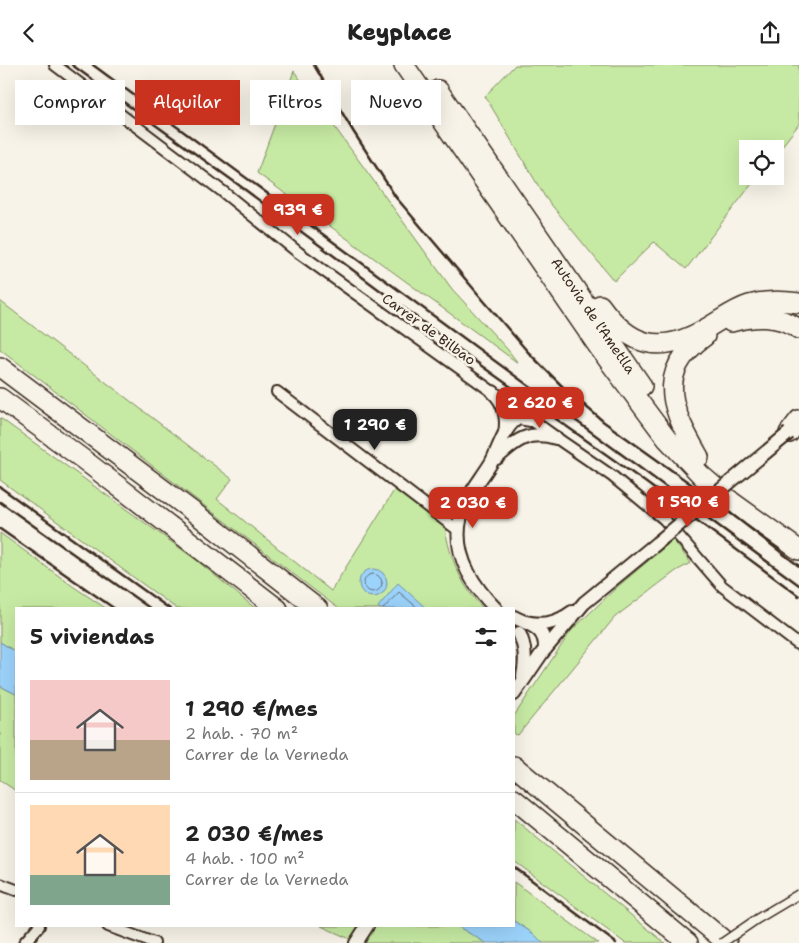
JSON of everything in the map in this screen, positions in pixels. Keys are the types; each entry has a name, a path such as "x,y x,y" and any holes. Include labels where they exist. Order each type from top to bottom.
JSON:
{"highway":[{"path":"404,65 600,349 667,439 695,469 742,510 799,550"},
{"name":"Autovia de l'Ametlla","path":"420,65 656,406 699,457 739,493 799,536"},
{"path":"455,115 526,205 610,319 619,328 640,341 659,344 678,343 736,310 762,302 784,301 799,303"},
{"path":"719,321 760,311 787,313 799,317"},
{"path":"699,457 678,420 672,401 673,378 691,348 699,340 720,327 751,317 778,319 799,329"},
{"path":"0,367 180,502 315,607"},
{"path":"0,398 275,607"},
{"path":"515,767 727,943"},
{"path":"515,800 688,943"}],"street":[{"name":"Carrer de Bilbao","path":"55,65 222,191 299,253 526,417 612,476 664,519 722,585 799,645"},
{"path":"277,392 458,530"},
{"path":"493,392 499,397 504,408 506,425 504,436"},
{"path":"494,607 470,578 462,561 459,550 458,530 466,503 491,463 504,436 516,420 526,417 526,429 518,441"},
{"path":"520,627 560,621 657,543 796,426"},
{"path":"491,463 524,437 543,435 556,438"},
{"path":"484,597 498,607"},
{"path":"515,693 547,645 584,603"},
{"path":"520,627 532,642 547,645"},
{"path":"520,627 526,657 521,683"},
{"path":"0,884 15,891"},
{"path":"722,943 799,894"},
{"path":"24,943 38,927"},
{"path":"111,927 154,943"},
{"path":"356,943 365,927"}],"green space":[{"path":"515,65 799,65 799,124 784,143 784,140 739,140 739,185 751,185 686,269 654,242 614,281 545,197 485,96"},
{"path":"294,71 301,80 291,80"},
{"path":"274,125 333,125 452,289 518,363 257,173"},
{"path":"0,301 232,479 217,499 331,591 395,489 445,527 453,560 458,571 469,591 482,607 336,607 0,349"},
{"path":"0,418 195,559 254,607 174,607 0,480"},
{"path":"0,533 104,607 15,607 15,651 0,642"},
{"path":"673,540 691,563 676,571 615,617 518,735 515,734 515,715 571,631 616,588"},
{"path":"0,686 15,694 15,790 0,780"},
{"path":"515,820 665,943 625,943 515,862"},
{"path":"515,883 598,943 543,943 534,934 515,922"},
{"path":"323,927 459,927 486,943 359,943"}],"water":[{"path":"373,569 383,573 387,583 383,593 373,597 363,593 359,583 363,573"},
{"path":"398,583 425,607 378,607"},
{"path":"0,642 15,651 15,694 0,686"},
{"path":"515,922 534,934 543,943 486,943 459,927 515,927"}],"railway":[{"path":"72,65 799,596"},
{"path":"93,65 799,585"},
{"path":"314,65 353,131 397,199"},
{"path":"394,195 528,352 563,387 604,422 716,502 799,566"},
{"path":"0,487 167,607"},
{"path":"0,502 148,607"},
{"path":"0,529 112,607"},
{"path":"515,868 616,943"}]}
